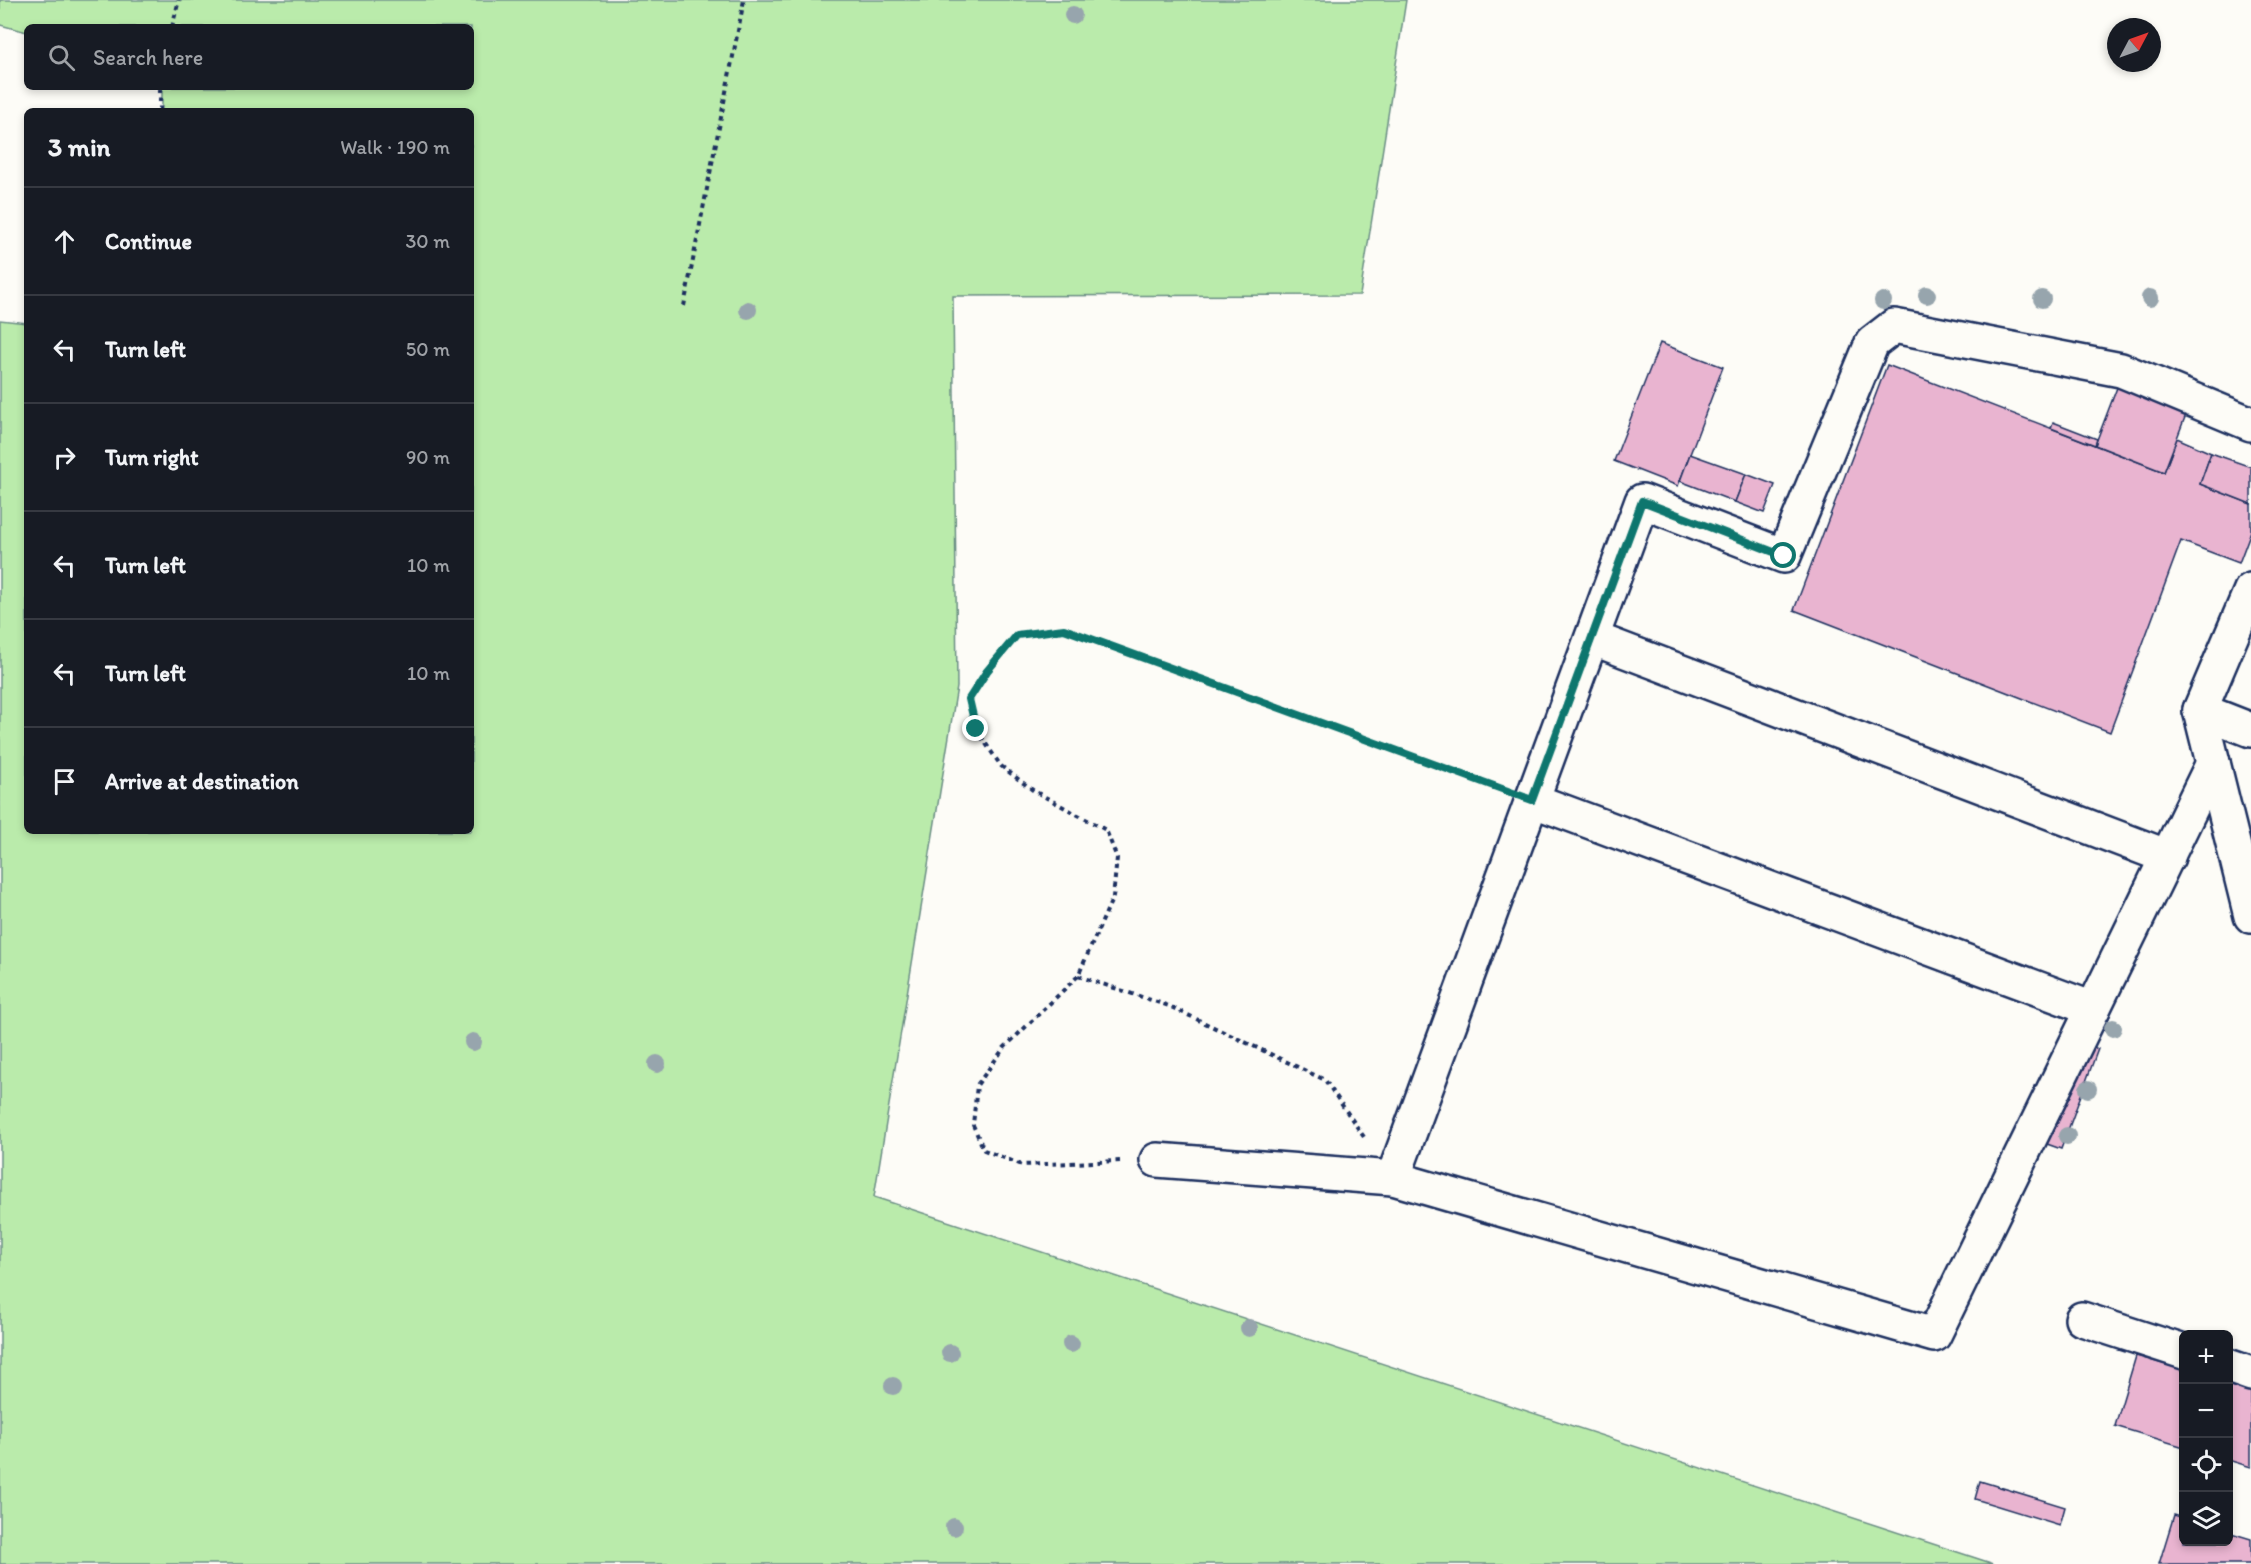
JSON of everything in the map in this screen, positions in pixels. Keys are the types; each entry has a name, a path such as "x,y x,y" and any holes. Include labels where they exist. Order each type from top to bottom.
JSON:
{"lane":[{"path":"1393,1178 1642,501 1784,556 1872,343 1894,326 2121,370 2251,424"},
{"path":"2251,590 2200,710 2251,916"},
{"path":"1592,638 2168,856"},
{"path":"2200,710 2251,730"},
{"path":"1157,1160 1393,1178 1934,1335 2213,763"},
{"path":"1532,800 2093,1009"},
{"path":"2082,1319 2179,1350"},
{"path":"2233,1367 2251,1374"}],"path":[{"path":"173,24 179,0"},
{"path":"684,306 744,0"},
{"path":"160,90 160,108"},
{"path":"1157,1160 1022,1165 984,1149 973,1125 977,1085 1004,1048 1078,976 1113,897 1117,858 1106,830 1034,791 1001,766 976,729 969,699 987,671 1017,635 1064,629 1532,800"},
{"path":"1078,976 1169,1006 1325,1080 1393,1178"}],"green space":[{"path":"0,0 1406,0 1360,295 953,296 957,687 874,1197 1994,1564 0,1564 0,320 24,323 24,834 474,834 474,108 162,108 162,90 474,90 474,24 24,24 24,31 0,25"}],"building":[{"path":"1660,343 1723,367 1678,486 1614,461"},
{"path":"1887,365 2164,472 2177,438 2211,453 2200,484 2251,504 2251,531 2239,563 2181,541 2110,732 1794,610"},
{"path":"2118,385 2187,412 2164,472 2095,445"},
{"path":"2053,422 2097,439 2095,445 2051,428"},
{"path":"2211,453 2251,467 2251,504 2200,484"},
{"path":"1690,454 1746,474 1735,502 1680,481"},
{"path":"1746,474 1775,485 1764,513 1735,502"},
{"path":"2085,1044 2098,1049 2061,1149 2047,1144"},
{"path":"2136,1356 2179,1369 2179,1445 2115,1426"},
{"path":"2233,1386 2251,1391 2251,1467 2233,1462"},
{"path":"1980,1481 2065,1507 2060,1525 1975,1499"},
{"path":"2174,1515 2179,1516 2179,1546 2233,1546 2233,1534 2251,1539 2251,1564 2159,1564"}],"route":[{"path":"976,729 969,699 987,671 1017,635 1064,629 1532,800 1642,501 1784,556"}]}
